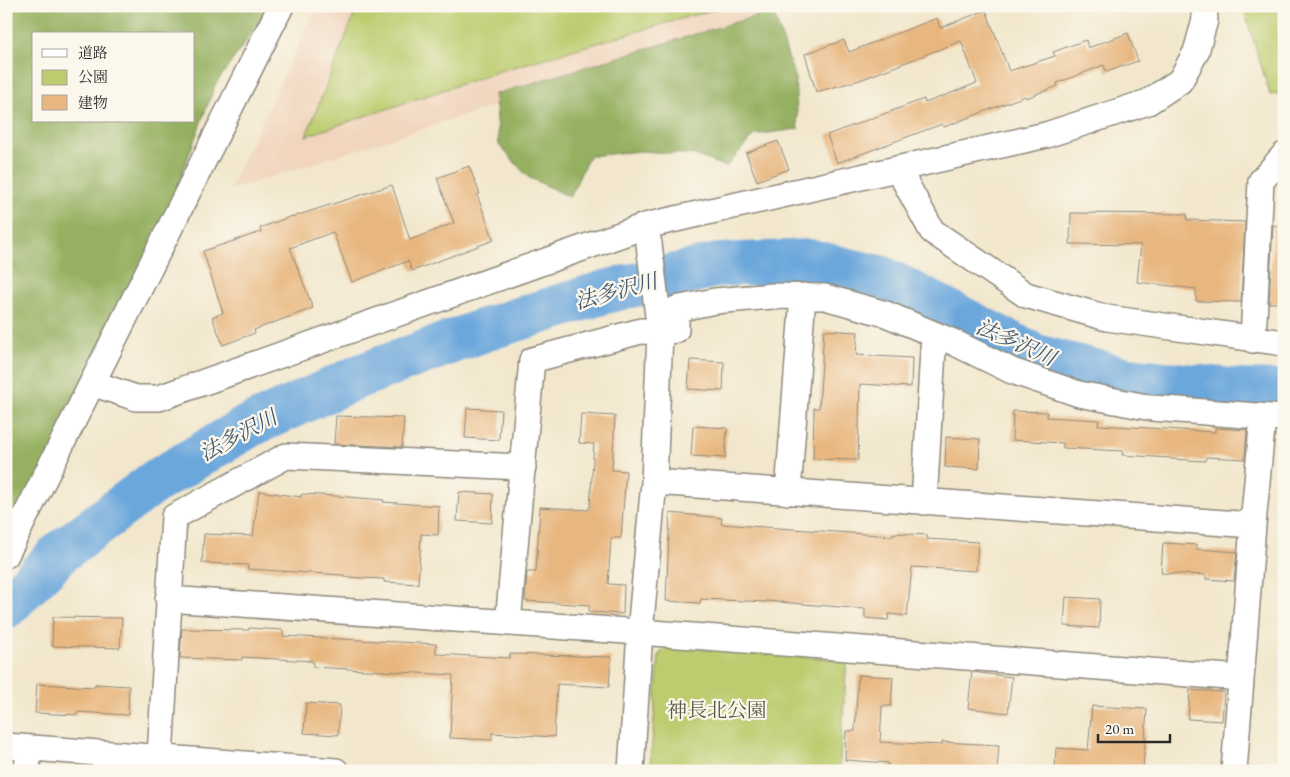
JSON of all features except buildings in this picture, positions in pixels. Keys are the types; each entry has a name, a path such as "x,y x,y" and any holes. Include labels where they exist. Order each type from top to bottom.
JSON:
{"street":[{"path":"6,555 281,6"},
{"path":"92,383 136,398 159,398 647,235 898,169 1046,135 1148,102 1180,82 1196,52 1205,20 1204,6"},
{"path":"1253,340 1261,181 1284,155"},
{"path":"898,169 932,231 1026,295 1108,318 1284,343"},
{"path":"631,771 640,632 654,482 660,332 647,235"},
{"path":"508,623 532,360 641,330 660,332 676,330 676,309 715,301 772,296 825,296 886,314 934,334 1012,371 1079,394 1152,408 1273,417 1253,526 1234,771"},
{"path":"788,492 803,296"},
{"path":"924,502 934,334"},
{"path":"160,757 174,517 286,456 523,467"},
{"path":"654,482 1253,526"},
{"path":"168,599 640,632 1241,678"},
{"path":"21,755 160,757 336,771"}],"shaded area":[{"path":"317,6 809,6 229,190"}],"green space":[{"path":"6,6 271,6 215,85 137,294 6,536"},
{"path":"358,6 726,6 500,71 306,136"},
{"path":"1243,6 1284,6 1284,93 1270,95"},
{"path":"773,11 795,78 798,129 754,135 726,167 695,155 641,151 589,156 570,197 528,177 499,145 495,94"},
{"name":"神長北公園","path":"668,647 847,660 839,771 652,771 650,768 659,654"}],"waterway":[{"name":"法多沢川","path":"6,607 61,552 153,483 249,426 360,376 484,330 605,292 718,265 810,261 883,278 1036,356 1127,379 1240,391 1284,392"}]}
